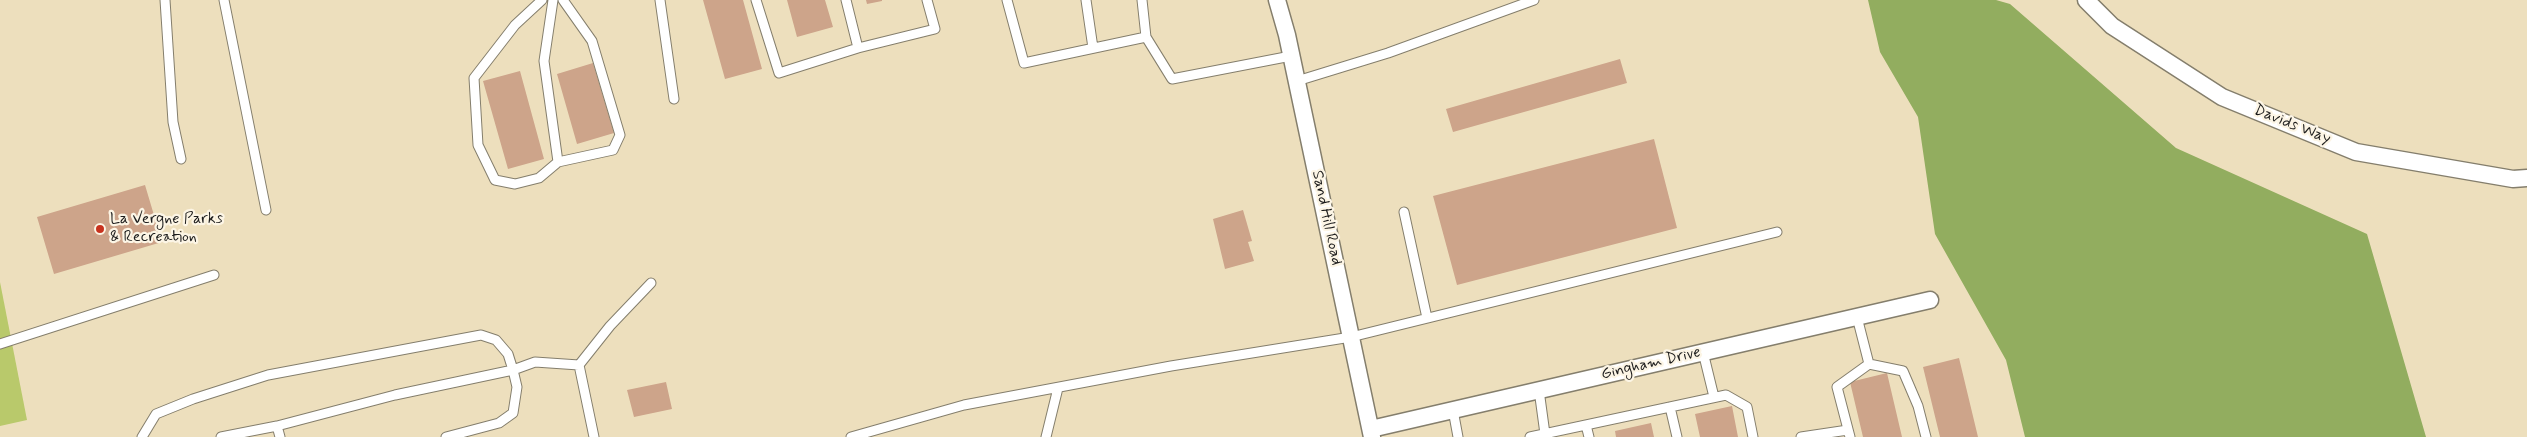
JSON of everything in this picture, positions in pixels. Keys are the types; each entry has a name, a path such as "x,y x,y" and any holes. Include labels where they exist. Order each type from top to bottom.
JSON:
{"street":[{"name":"Sand Hill Road","path":"1277,0 1291,56 1372,433"},
{"name":"Davids Way","path":"2086,0 2112,26 2222,96 2356,152 2503,178 2527,178"},
{"name":"Gingham Drive","path":"1372,433 1453,410 1930,300"}],"lane":[{"path":"166,0 173,122 181,159"},
{"path":"224,0 266,210"},
{"path":"542,0 515,25 474,78 478,145 495,180 514,184 539,178 558,162 613,150 620,135 592,41 563,0"},
{"path":"553,0 544,61 558,162"},
{"path":"660,0 674,99"},
{"path":"756,0 778,73 858,48 935,29 927,0"},
{"path":"846,0 858,48"},
{"path":"1007,0 1024,63 1146,37"},
{"path":"1086,0 1093,48"},
{"path":"1142,0 1146,37 1172,80 1291,56"},
{"path":"1296,81 1388,53 1534,0"},
{"path":"1404,212 1427,318"},
{"path":"852,437 964,405 1171,366 1351,337 1778,232"},
{"path":"0,344 214,275"},
{"path":"579,365 610,326 651,283"},
{"path":"1857,317 1869,364"},
{"path":"142,437 156,414 193,399 268,376 481,335 496,340 508,354 517,387 513,413 499,423 446,437"},
{"path":"1703,352 1714,398"},
{"path":"220,437 277,426 394,395 513,370 535,362 579,365"},
{"path":"1801,437 1849,434 1837,387 1869,364 1903,371 1918,406 1926,437"},
{"path":"579,365 594,437"},
{"path":"1046,437 1058,388"},
{"path":"1539,390 1545,434"},
{"path":"1530,437 1726,395 1747,407 1753,437"},
{"path":"1670,407 1677,437"},
{"path":"1453,410 1458,437"},
{"path":"1586,425 1589,437"},
{"path":"277,426 280,437"}],"green space":[{"path":"1868,0 1996,0 2010,4 2176,148 2367,234 2426,437 2025,437 2006,360 1935,234 1918,117 1880,52"},
{"path":"0,282 27,420 0,426"}],"building":[{"path":"703,0 743,0 762,69 725,79"},
{"path":"787,0 825,0 833,27 797,37"},
{"path":"866,0 882,0 882,1 867,4"},
{"path":"1620,59 1627,83 1453,132 1446,109"},
{"path":"593,63 614,133 577,144 557,74"},
{"path":"520,71 544,159 508,169 483,81"},
{"path":"1654,139 1677,228 1457,285 1433,196"},
{"name":"La Vergne Parks & Recreation","path":"145,185 162,242 54,274 37,217"},
{"path":"1243,210 1252,241 1248,242 1254,261 1225,269 1213,219"},
{"path":"1959,358 1978,437 1940,437 1923,367"},
{"path":"1887,373 1902,437 1863,437 1850,382"},
{"path":"666,382 672,409 634,417 627,390"},
{"path":"1732,406 1738,437 1700,437 1695,414"},
{"path":"1651,423 1654,437 1616,437 1615,431"}],"place":[{"name":"La Vergne Parks & Recreation","path":"100,229"}]}
